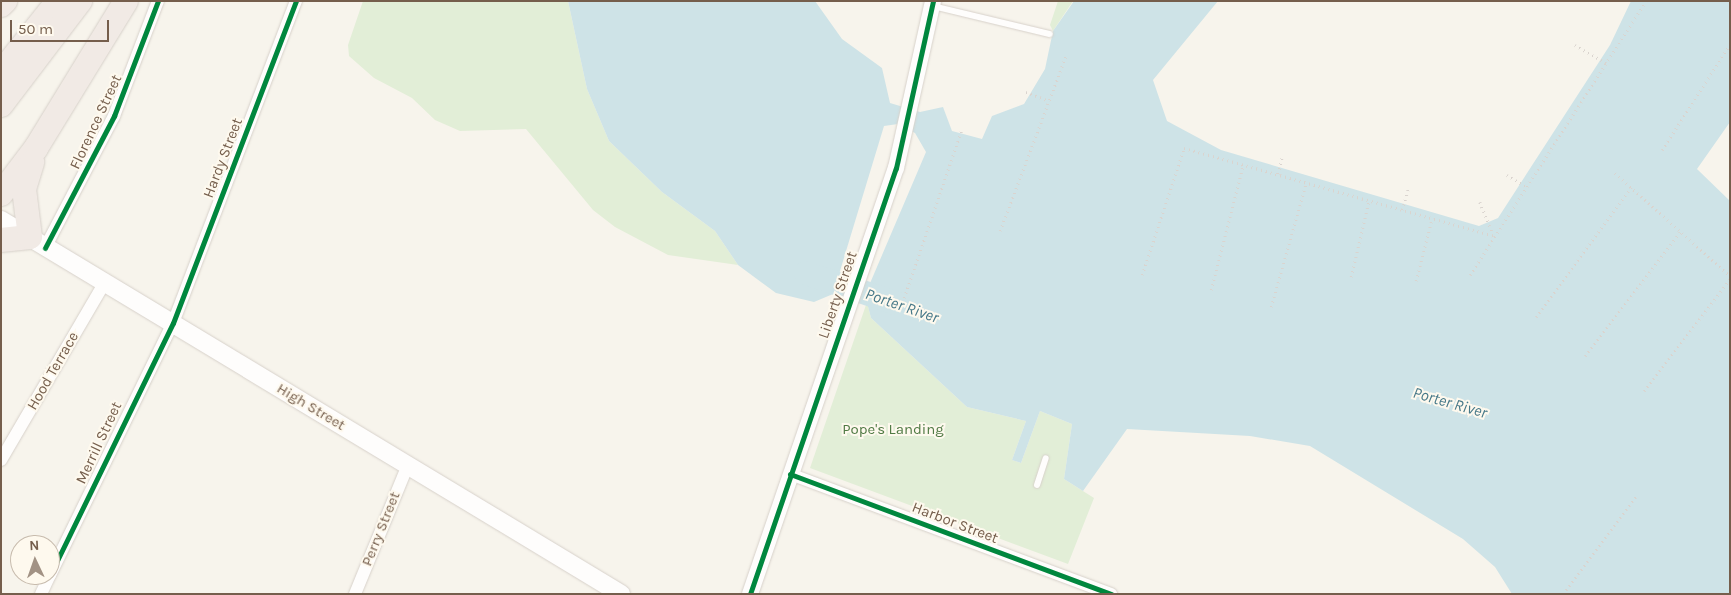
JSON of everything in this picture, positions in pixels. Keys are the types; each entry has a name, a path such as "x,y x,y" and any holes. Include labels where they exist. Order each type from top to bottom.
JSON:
{"highway":[{"path":"1,5 6,1"},
{"path":"1,73 58,1"},
{"path":"1,105 80,1"},
{"path":"1,194 36,148 126,1"},
{"path":"1,240 38,242 24,189 36,148"}],"main road":[{"name":"High Street","path":"1,220 616,592"}],"street":[{"name":"Florence Street","path":"38,242 114,116 158,1"},
{"name":"Hardy Street","path":"173,323 296,1"},
{"name":"Liberty Street","path":"750,594 904,139 914,99 932,3"},
{"name":"Hood Terrace","path":"1,460 104,282"},
{"name":"Merrill Street","path":"60,555 173,323"},
{"name":"Perry Street","path":"355,594 408,465"},
{"name":"Harbor Street","path":"790,474 1111,594"}],"lane":[{"path":"932,3 1050,34"},
{"path":"1037,485 1046,458"}],"path":[{"path":"1470,275 1646,1"},
{"path":"1662,150 1730,44"},
{"path":"1575,45 1606,63"},
{"path":"1000,231 1066,55"},
{"path":"1026,92 1049,101"},
{"path":"904,298 962,129"},
{"path":"1142,275 1184,148 1494,235"},
{"path":"1278,175 1282,156"},
{"path":"1211,290 1243,165"},
{"path":"1615,174 1730,277 1644,392"},
{"path":"1507,175 1527,187"},
{"path":"1271,307 1306,183"},
{"path":"1536,317 1631,187"},
{"path":"1402,210 1408,188"},
{"path":"1351,277 1369,200"},
{"path":"1480,202 1494,235"},
{"path":"1416,281 1432,218"},
{"path":"1585,356 1680,232"},
{"path":"1563,594 1636,496"}],"green space":[{"path":"363,1 568,1 587,89 609,141 662,192 715,231 738,265 668,255 615,227 593,210 526,129 460,131 435,120 412,98 374,78 349,56 348,45"},
{"path":"1058,1 1073,1 1053,31 1050,25"},
{"name":"Pope's Landing","path":"867,302 871,318 967,407 1026,421 1012,460 1021,463 1040,411 1072,424 1064,479 1094,498 1068,564 810,468"}],"water":[{"path":"568,1 815,1 842,39 882,68 890,103 920,112 943,107 952,131 982,139 992,116 1024,104 1045,69 1053,31 1074,1 1218,1 1153,80 1167,121 1221,150 1479,226 1498,218 1610,45 1631,1 1730,1 1730,122 1697,169 1730,201 1730,594 1512,594 1495,567 1463,539 1310,446 1250,436 1127,429 1083,491 1064,479 1072,424 1040,411 1021,463 1012,460 1026,421 967,407 871,318 865,295 926,152 915,133 898,124 884,126 833,294 814,302 776,293 738,265 715,231 662,192 609,141 587,89"}],"waterway":[{"name":"Porter River","path":"806,273 895,303"}],"cycle path":[{"path":"45,248 114,116 158,1"},
{"path":"60,555 173,323 296,1"},
{"path":"750,594 896,168 933,1"},
{"path":"790,474 1111,594"}]}
